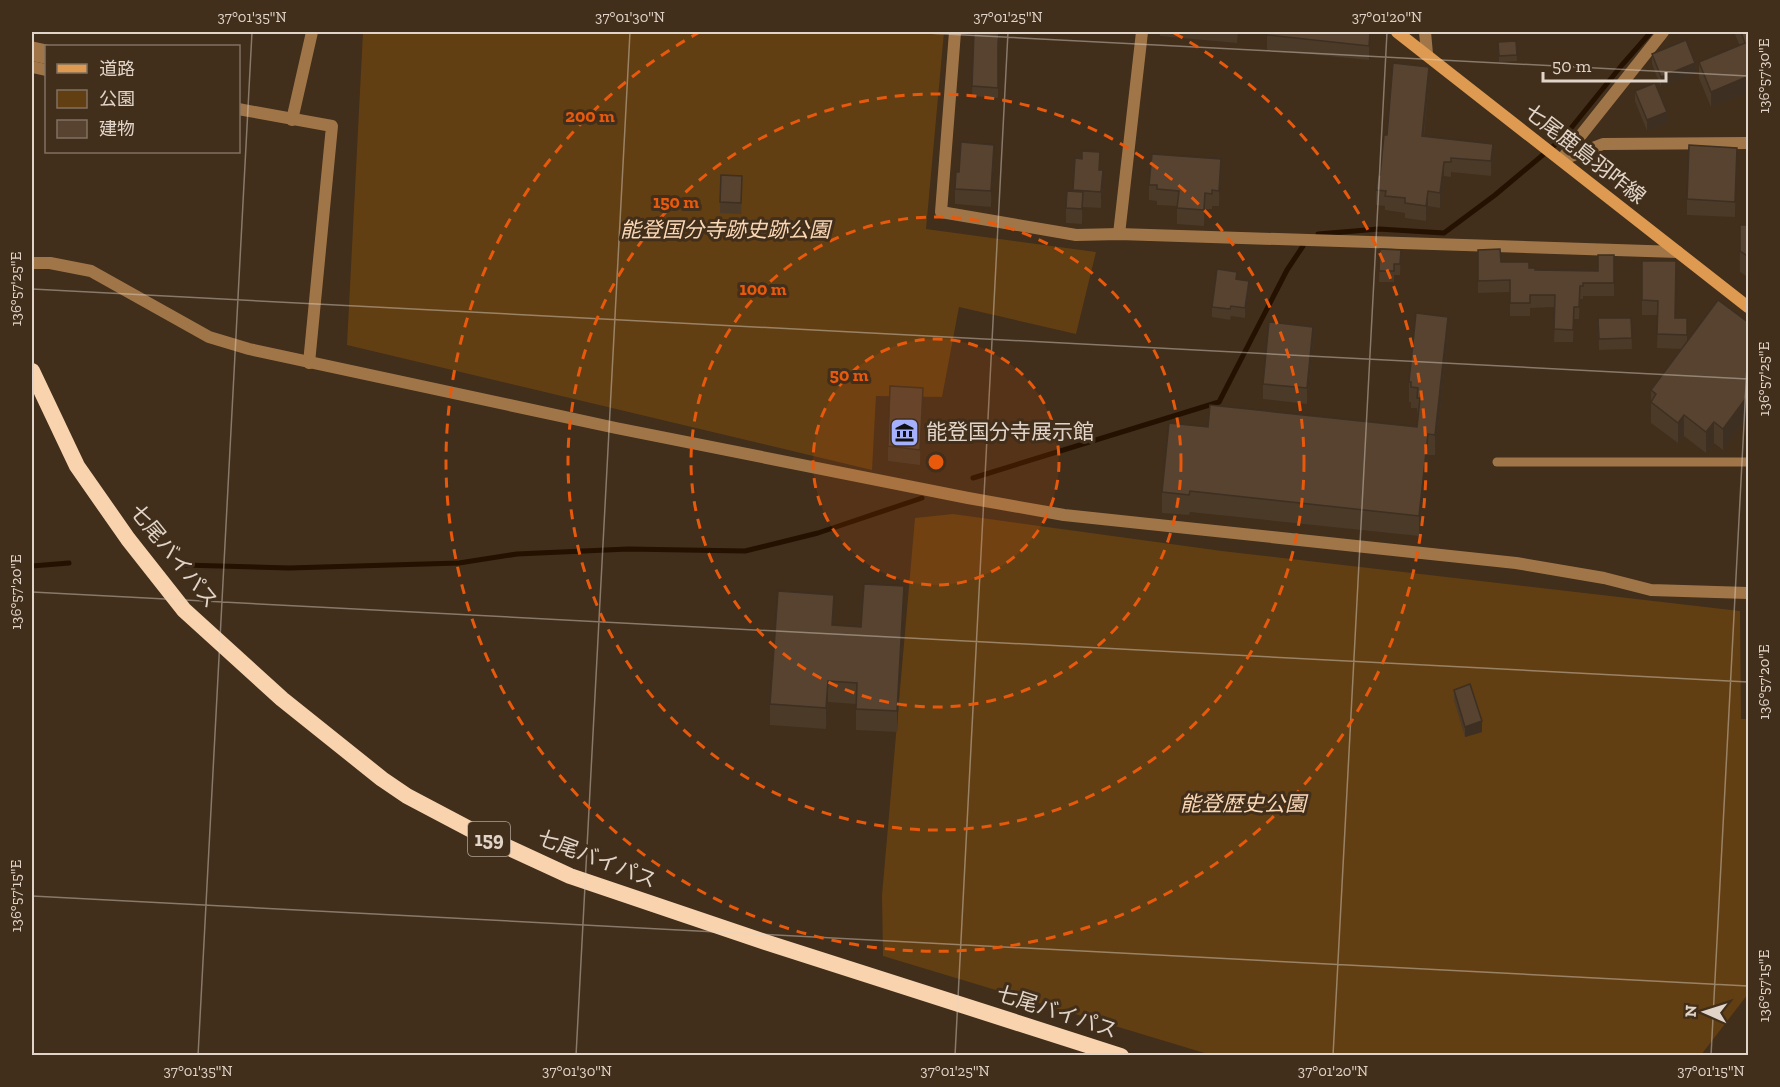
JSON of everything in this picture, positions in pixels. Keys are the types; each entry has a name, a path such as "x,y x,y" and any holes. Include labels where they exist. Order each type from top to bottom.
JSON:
{"highway":[{"name":"七尾バイパス","path":"32,371 77,466 128,539 184,610 282,699 381,779 406,795 479,834 570,876 765,942 1122,1056"}],"main road":[{"name":"七尾鹿島羽咋線","path":"1397,32 1749,307"}],"street":[{"path":"292,120 312,32"},
{"path":"955,32 941,212 1076,235 1119,234 1678,252"},
{"path":"1119,234 1142,32"},
{"path":"1425,32 1427,54"},
{"path":"1558,157 1663,32"},
{"path":"240,109 332,126 309,363"},
{"path":"1558,157 1603,144 1749,143"},
{"path":"32,263 50,263 91,271 209,337 249,349 627,430 968,498 1064,515 1516,563 1604,578 1652,590 1749,593"}],"lane":[{"path":"1497,462 1749,462"}],"green space":[{"name":"能登国分寺跡史跡公園","path":"363,32 944,32 926,229 1096,252 1076,334 959,307 942,397 876,396 872,470 347,345"},
{"name":"能登歴史公園","path":"953,514 1222,551 1740,611 1741,719 1748,719 1748,994 1701,1055 1211,1055 883,956 882,895 915,518"}],"building":[{"path":"974,32 999,32 998,88 972,86"},
{"path":"1267,32 1370,32 1369,46 1267,35"},
{"path":"1741,32 1749,32 1749,76 1711,92 1699,62 1745,43"},
{"path":"1686,40 1695,63 1661,77 1652,54"},
{"path":"1516,41 1517,55 1499,56 1498,42"},
{"path":"1393,63 1429,67 1422,136 1493,144 1491,161 1451,158 1451,162 1444,162 1440,193 1428,191 1426,206 1405,203 1405,198 1385,196 1386,191 1376,190 1384,135 1387,135"},
{"path":"1655,83 1667,112 1647,120 1635,91"},
{"path":"961,142 994,145 991,191 955,189 956,172 959,172"},
{"path":"1689,145 1737,148 1735,202 1687,199"},
{"path":"1082,151 1100,152 1099,170 1103,170 1101,192 1073,190 1075,158 1082,159"},
{"path":"1152,154 1221,159 1219,191 1212,190 1212,194 1205,193 1204,210 1177,208 1179,191 1157,189 1157,185 1149,185"},
{"path":"721,175 742,176 741,203 720,202"},
{"path":"1067,191 1083,192 1082,209 1066,208"},
{"path":"1740,225 1749,225 1749,257 1740,251"},
{"path":"1380,249 1401,250 1400,264 1394,264 1394,271 1379,271"},
{"path":"1500,249 1501,262 1529,262 1529,268 1535,268 1535,270 1598,271 1598,255 1614,255 1614,283 1583,283 1583,286 1580,286 1579,307 1574,307 1573,330 1554,329 1555,295 1530,295 1530,303 1510,303 1510,280 1478,281 1478,250"},
{"path":"1642,261 1676,261 1675,318 1687,318 1687,335 1657,334 1658,301 1642,300"},
{"path":"1217,269 1237,272 1236,279 1249,281 1245,308 1212,307"},
{"path":"1718,300 1749,323 1749,394 1723,429 1714,422 1706,432 1684,415 1678,423 1651,402 1656,394 1651,390"},
{"path":"1416,313 1448,317 1435,435 1428,434 1419,516 1190,491 1189,495 1162,492 1169,423 1208,427 1210,405 1417,427 1420,398 1417,398 1418,388 1411,387 1411,382 1409,382"},
{"path":"1598,318 1631,318 1632,338 1599,339"},
{"path":"1269,322 1313,327 1307,388 1263,384"},
{"name":"能登国分寺展示館","path":"890,386 923,388 920,450 888,446"},
{"path":"864,584 904,586 897,711 856,709 857,683 828,681 826,708 770,704 778,591 834,595 832,625 861,627"},
{"path":"1470,684 1482,721 1465,727 1454,690"}],"waterway":[{"path":"1318,234 1379,229 1444,233 1495,195 1563,138 1651,32"},
{"path":"973,478 1219,402 1287,270 1303,246"},
{"path":"183,565 289,568 459,563 517,554 628,549 745,551 818,533 922,498"},
{"path":"32,566 69,563"}],"place":[{"name":"能登国分寺展示館","path":"905,432"}]}
